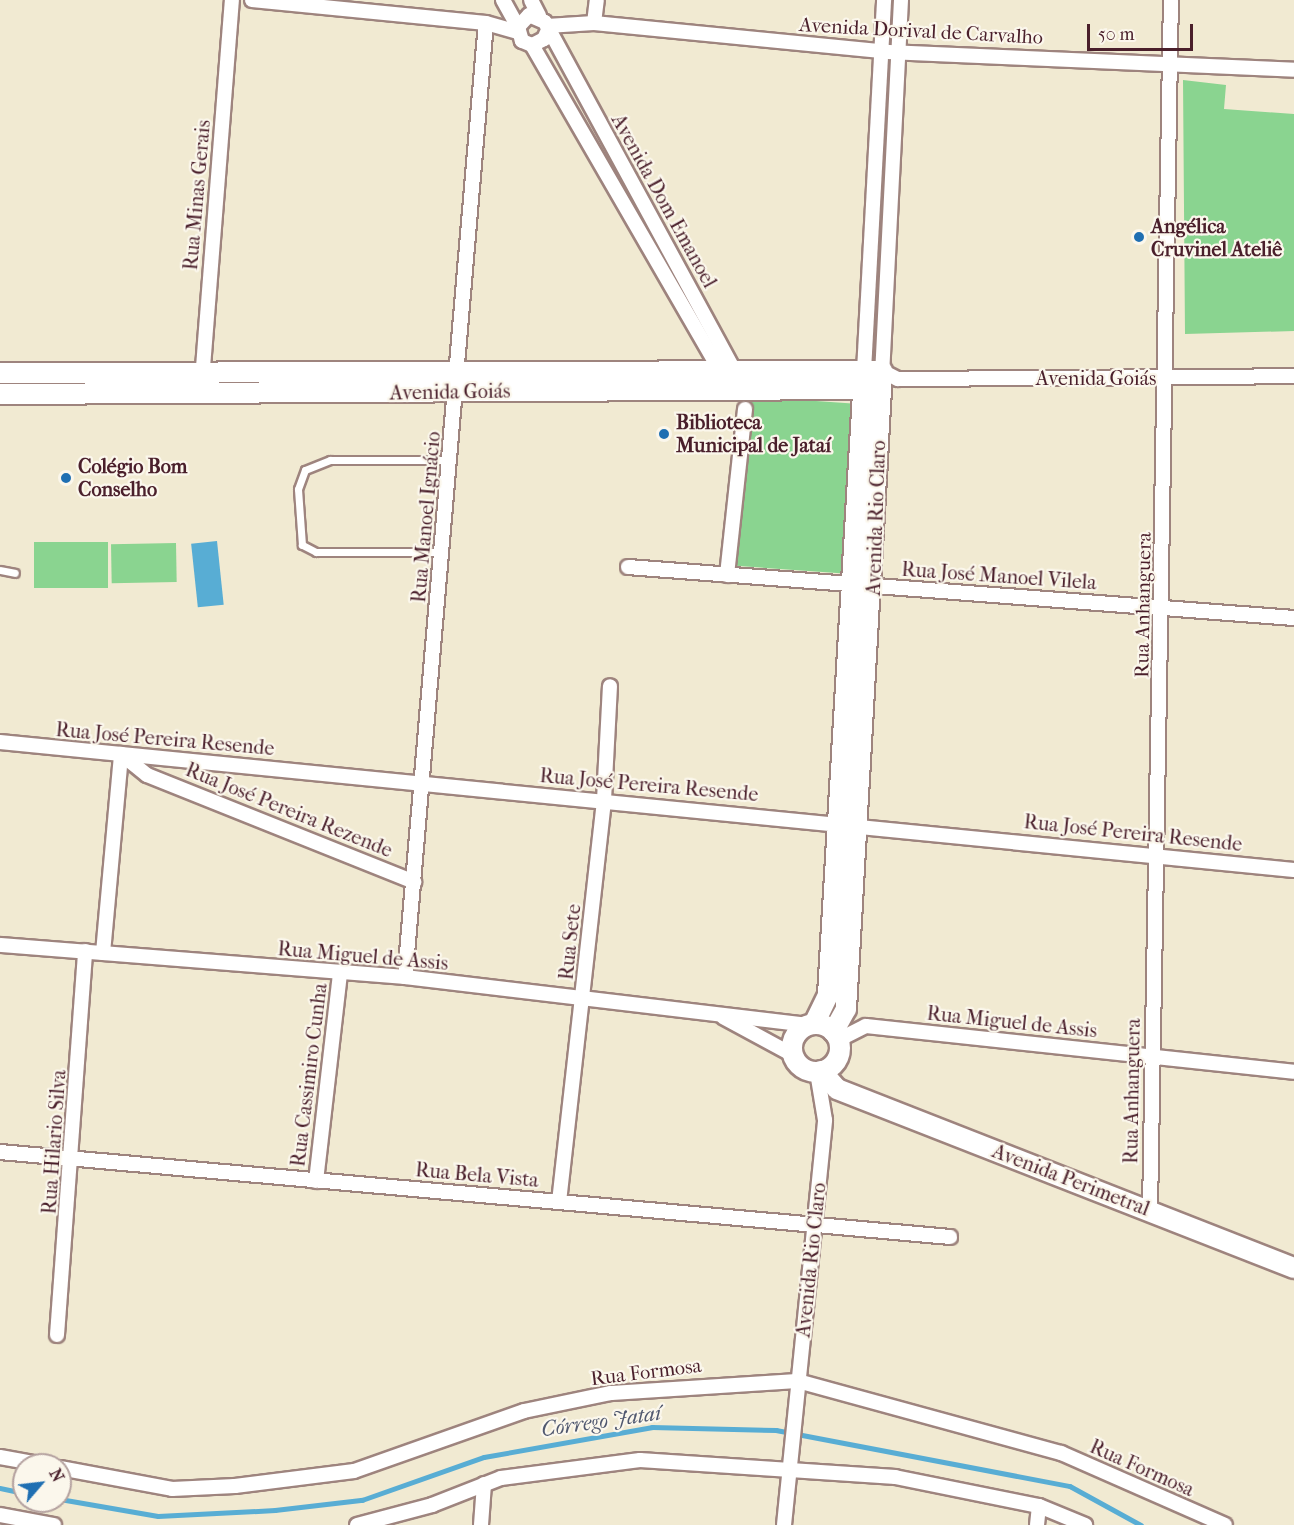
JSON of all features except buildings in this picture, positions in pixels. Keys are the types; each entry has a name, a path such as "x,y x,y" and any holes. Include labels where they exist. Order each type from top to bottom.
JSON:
{"main road":[{"name":"Avenida Goiás","path":"0,373 203,373 458,382 589,382 728,372 878,380"},
{"name":"Avenida Goiás","path":"589,382 740,397 878,380"},
{"name":"Avenida Rio Claro","path":"850,824 853,585 878,380"},
{"name":"Avenida Rio Claro","path":"836,1036 845,1016 844,908 873,586 878,380"},
{"name":"Avenida Goiás","path":"0,394 202,394 458,382"},
{"name":"Avenida Rio Claro","path":"811,1024 828,995 844,908"},
{"path":"811,1024 836,1036 823,1069 801,1067 793,1055 792,1041 811,1024"},
{"name":"Avenida Perimetral","path":"823,1069 830,1085 1294,1268"}],"street":[{"name":"Rua Minas Gerais","path":"202,394 232,0"},
{"path":"252,0 486,23 518,30"},
{"path":"502,0 518,30"},
{"name":"Avenida Dom Emanoel","path":"531,0 740,397"},
{"path":"594,24 597,0"},
{"name":"Avenida Rio Claro","path":"878,380 869,281 884,0"},
{"name":"Avenida Rio Claro","path":"878,380 886,281 901,0"},
{"name":"Rua Anhanguera","path":"1150,1210 1167,377 1171,0"},
{"path":"518,30 525,16 544,24 544,39 532,45"},
{"name":"Rua Manoel Ignácio","path":"405,977 458,382 486,23"},
{"name":"Avenida Dorival de Carvalho","path":"544,24 594,24 882,52 1294,70"},
{"name":"Avenida Dom Emanoel","path":"518,30 532,45 728,372"},
{"path":"878,131 894,133"},
{"path":"869,281 886,281"},
{"name":"Avenida Goiás","path":"878,380 1294,376"},
{"path":"727,575 740,397"},
{"name":"Rua José Manoel Vilela","path":"628,567 1294,618"},
{"name":"Rua Sete","path":"559,1202 604,800 610,686"},
{"name":"Rua José Pereira Resende","path":"0,742 1157,854 1294,870"},
{"path":"103,953 121,754"},
{"name":"Rua José Pereira Rezende","path":"121,754 147,775 414,882"},
{"name":"Rua Miguel de Assis","path":"0,945 405,977 721,1016 811,1024"},
{"name":"Rua Hilario Silva","path":"57,1335 73,1161 85,951"},
{"name":"Rua Cassimiro Cunha","path":"316,1181 340,973"},
{"name":"Rua Miguel de Assis","path":"721,1016 793,1055"},
{"name":"Rua Miguel de Assis","path":"836,1036 866,1026 1294,1072"},
{"name":"Avenida Rio Claro","path":"784,1525 825,1120 823,1069"},
{"name":"Rua Bela Vista","path":"0,1152 73,1161 950,1237"},
{"name":"Rua Formosa","path":"72,1470 172,1489 235,1486 354,1470 524,1411 611,1393 798,1381 1061,1453 1225,1525"},
{"path":"357,1525 484,1484 640,1460 790,1467 895,1477 1039,1506 1084,1525"},
{"path":"481,1525 484,1484"},
{"path":"1037,1525 1039,1506"},
{"path":"0,1515 54,1525"}],"lane":[{"path":"443,552 316,552 302,545 298,489 305,470 330,460 451,460"},
{"path":"0,570 15,573"}],"green space":[{"path":"1183,80 1226,85 1224,109 1294,114 1294,331 1185,334"},
{"path":"744,396 856,404 844,573 732,566"},
{"path":"34,542 108,542 108,588 34,588"},
{"path":"176,543 177,582 112,583 111,544"}],"water":[{"path":"217,541 224,605 198,607 191,544"}],"waterway":[{"name":"Córrego Jataí","path":"72,1501 158,1516 275,1510 362,1500 484,1457 652,1427 776,1430 1070,1486 1141,1525"},
{"name":"Córrego Jataí","path":"0,1488 12,1490"}],"place":[{"name":"Angélica Cruvinel Ateliê","path":"1139,237"},
{"name":"Biblioteca Municipal de Jataí","path":"664,434"},
{"name":"Colégio Bom Conselho","path":"66,478"}]}
